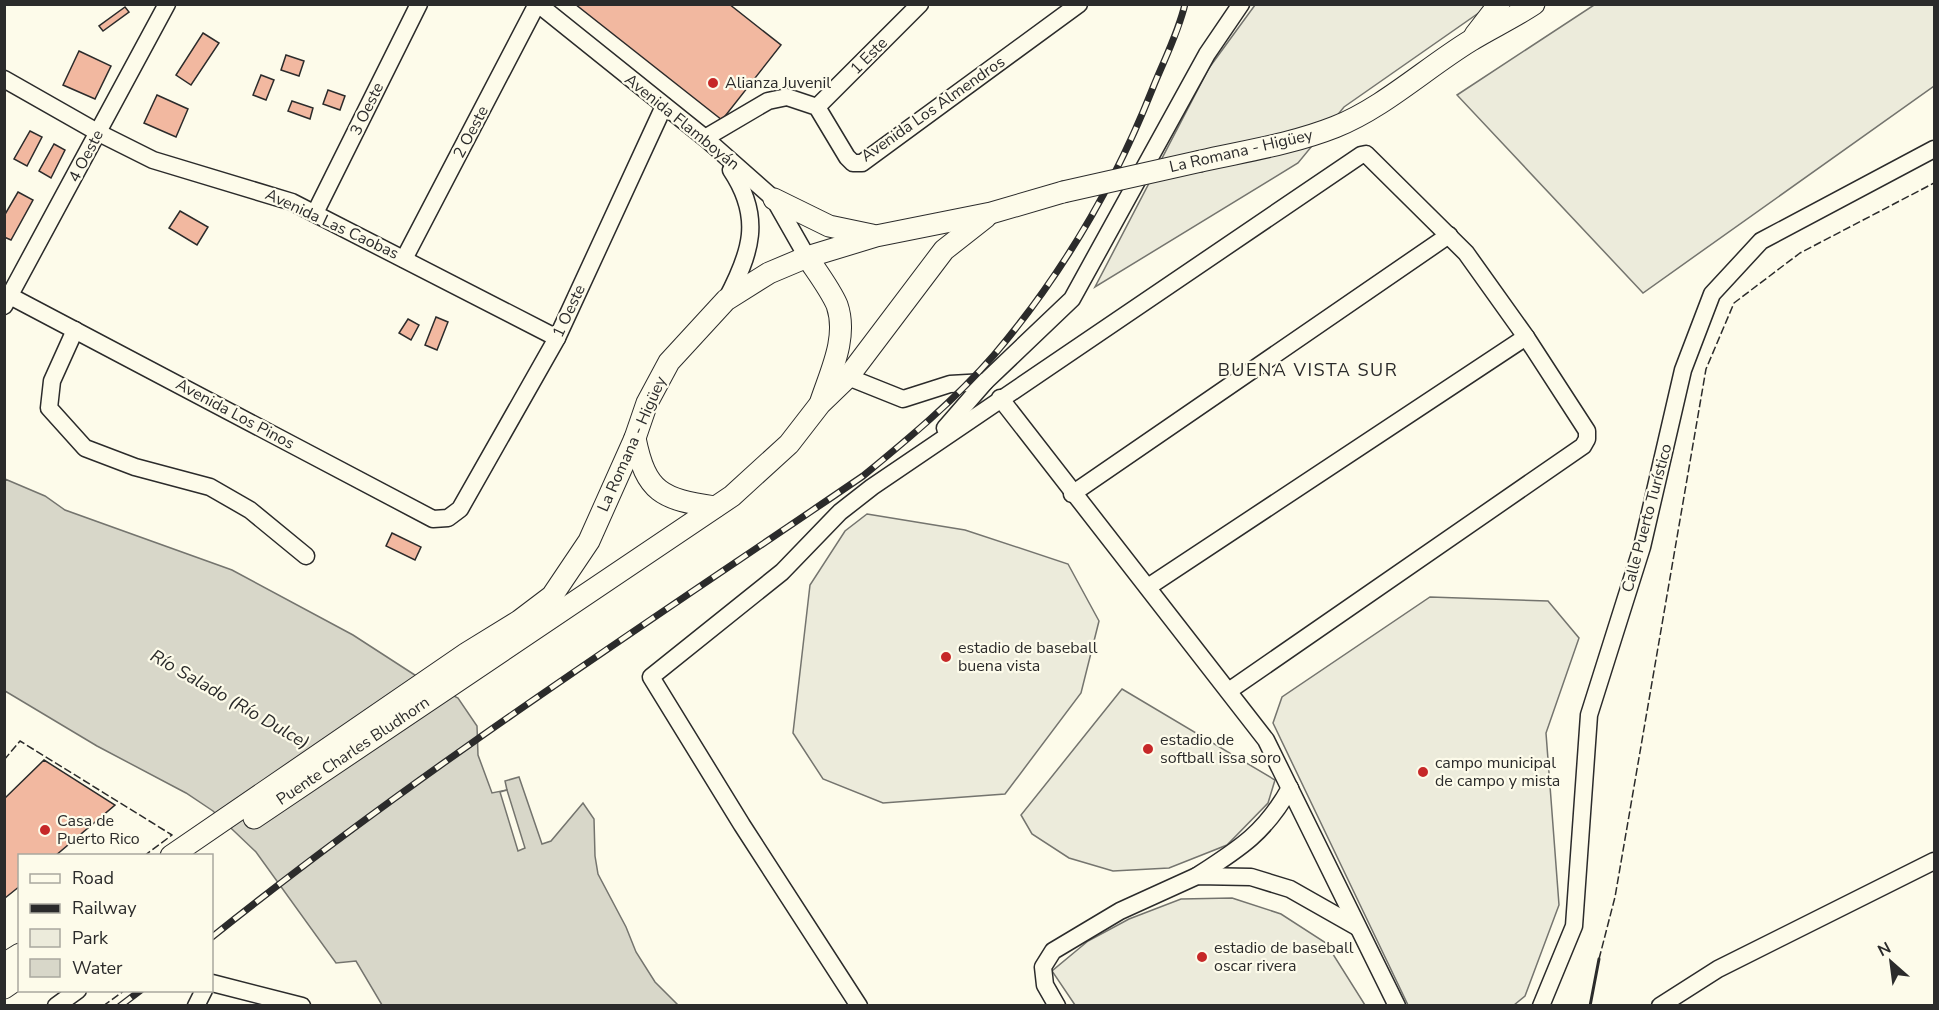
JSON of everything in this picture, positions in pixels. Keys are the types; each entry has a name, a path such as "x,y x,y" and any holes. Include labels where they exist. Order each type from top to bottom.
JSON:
{"main road":[{"name":"La Romana - Higüey","path":"472,661 558,588 589,541 635,438 647,403 669,362 726,300 769,273 807,257 876,236 991,213 1063,192 1304,138 1338,126 1395,93 1471,40 1509,21 1534,4"},
{"name":"La Romana - Higüey","path":"1471,40 1499,5"},
{"path":"774,199 829,226 876,236"},
{"name":"La Romana - Higüey","path":"472,661 732,496 789,444 820,404 848,377 945,250 991,213"},
{"path":"807,257 836,305 841,326 838,352 820,404"},
{"path":"635,438 641,468 655,488 688,503 715,507"},
{"name":"Puente Charles Bludhorn","path":"225,828 472,661"},
{"path":"173,854 225,828"},
{"path":"197,854 225,828"},
{"path":"4,963 18,955"},
{"path":"4,988 18,978"}],"street":[{"name":"4 Oeste","path":"7,301 167,4"},
{"name":"3 Oeste","path":"315,213 419,4"},
{"name":"Avenida Flamboyán","path":"538,4 705,138 774,199 807,257"},
{"name":"2 Oeste","path":"404,259 538,4"},
{"name":"1 Este","path":"817,107 920,4"},
{"name":"Avenida Los Almendros","path":"817,107 847,157 853,163 862,163 1079,4"},
{"path":"928,447 985,382 1072,299 1208,54 1241,4"},
{"name":"Avenida Las Caobas","path":"4,79 99,133 153,160 268,193 315,213 557,338"},
{"path":"705,138 768,101 787,97 817,107"},
{"name":"1 Oeste","path":"460,509 557,338 664,106"},
{"name":"Calle Puerto Turístico","path":"1541,1005 1574,926 1589,715 1642,547 1683,370 1712,294 1761,241 1935,149"},
{"path":"719,152 745,190 750,220 750,246 726,300"},
{"path":"859,1005 742,825 651,677 782,572 840,512 928,447 1361,155 1371,156 1466,253 1526,337 1587,431 1587,439 1583,446 1230,690"},
{"path":"1072,494 1449,235"},
{"name":"Avenida Los Pinos","path":"7,301 75,330 433,519 448,518 460,509"},
{"path":"75,330 52,381 49,408 85,448 135,467 210,487 250,510 306,556"},
{"path":"1148,587 1526,337"},
{"path":"848,377 903,399 950,384 985,382"},
{"path":"1000,398 1072,494 1230,690 1266,740 1397,1005"},
{"path":"1057,1005 1045,985 1043,967 1053,951 1119,911 1197,876 1252,840 1278,810 1290,788"},
{"path":"1660,1005 1718,969 1935,861"},
{"path":"1197,876 1251,877 1290,889 1357,927"},
{"path":"213,983 302,1005"},
{"path":"56,1005 75,992"}],"green space":[{"path":"1255,5 1490,5 1344,107 1298,163 1095,287 1209,68"},
{"path":"1594,5 1934,5 1934,86 1643,293 1457,95"},
{"name":"estadio de baseball buena vista","path":"867,514 965,530 1068,564 1099,621 1081,693 1005,794 883,803 823,779 793,733 810,585 845,531"},
{"name":"campo municipal de campo y mista","path":"1430,597 1548,601 1579,638 1546,733 1559,905 1525,996 1514,1005 1408,1005 1273,723 1282,697"},
{"name":"estadio de softball issa soro","path":"1122,689 1275,780 1268,803 1227,845 1169,868 1113,871 1069,858 1032,834 1021,815"},
{"name":"estadio de baseball oscar rivera","path":"1232,898 1281,914 1326,943 1365,1005 1075,1005 1052,971 1088,941 1129,919 1181,899"}],"water":[{"name":"Río Salado (Río Dulce)","path":"5,479 45,496 65,510 232,570 353,635 421,679 458,698 477,726 478,755 492,793 507,790 505,781 519,777 542,844 551,841 583,803 594,819 598,874 626,927 636,952 655,982 678,1005 382,1005 356,961 336,963 256,852 213,811 186,793 97,746 5,691"}],"pier":[{"path":"507,790 525,848 518,851 500,792"}],"building":[{"name":"Alianza Juvenil","path":"575,4 729,4 781,45 722,120"},
{"path":"125,7 129,12 103,31 99,26"},
{"path":"203,33 219,43 191,85 176,75"},
{"path":"79,51 111,66 95,99 63,85"},
{"path":"286,55 304,61 299,76 281,70"},
{"path":"261,75 274,80 266,100 253,95"},
{"path":"328,90 345,96 340,110 323,104"},
{"path":"157,95 188,109 176,137 144,123"},
{"path":"292,101 313,108 310,119 288,111"},
{"path":"30,131 42,137 27,166 14,159"},
{"path":"54,144 65,150 51,178 39,171"},
{"path":"18,192 33,200 11,240 4,237 4,216"},
{"path":"180,211 208,227 197,245 169,228"},
{"path":"436,317 448,322 437,350 425,345"},
{"path":"408,319 419,325 411,340 399,333"},
{"path":"392,533 421,547 415,560 386,546"},
{"name":"Casa de Puerto Rico","path":"44,760 115,805 57,854 18,854 18,888 5,898 4,799"}],"railway":[{"path":"213,936 370,816 451,758 863,476 947,403 979,372 1018,325 1042,294 1084,229 1137,126 1174,37 1185,4"},
{"path":"120,1006 138,992"}],"fence":[{"path":"1599,959 1615,897 1706,369 1734,303 1800,253 1934,183"},
{"path":"4,760 20,741 172,835 147,854"},
{"path":"103,1006 122,992"}],"wall":[{"path":"1590,1006 1599,959"}],"place":[{"name":"Alianza Juvenil","path":"713,83"},
{"name":"estadio de baseball buena vista","path":"946,657"},
{"name":"estadio de softball issa soro","path":"1148,749"},
{"name":"campo municipal de campo y mista","path":"1423,772"},
{"name":"Casa de Puerto Rico","path":"45,830"},
{"name":"estadio de baseball oscar rivera","path":"1202,957"}],"district":[{"name":"BUENA VISTA SUR","path":"1308,370"}]}
